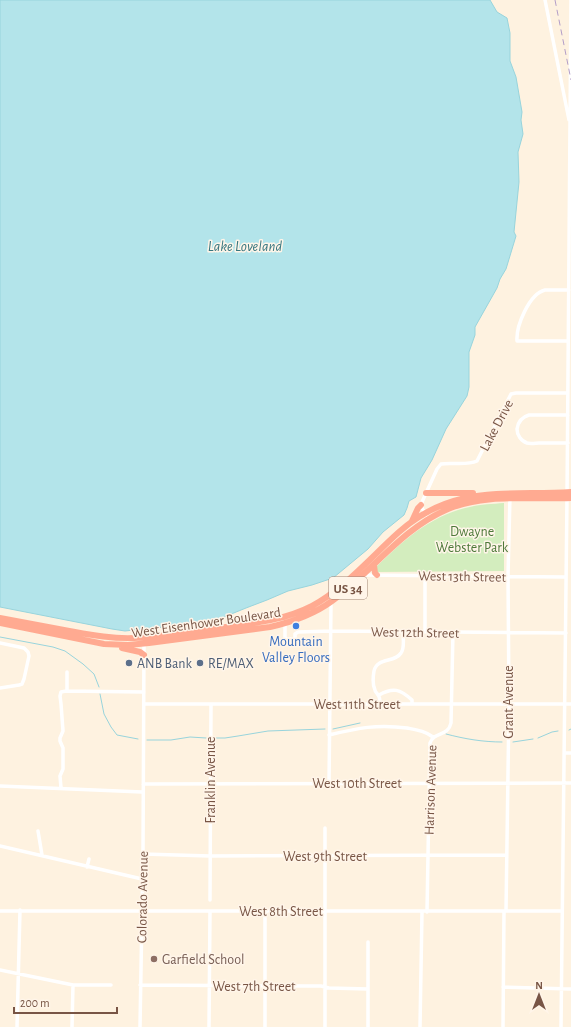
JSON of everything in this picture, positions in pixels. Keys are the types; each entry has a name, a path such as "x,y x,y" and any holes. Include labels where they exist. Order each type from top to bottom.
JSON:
{"highway":[{"path":"426,493 483,494"},
{"name":"West Eisenhower Boulevard","path":"0,618 106,637 144,641 285,624 315,612 331,602 400,532 425,513 442,505 483,494 510,496 569,495"},
{"name":"West Eisenhower Boulevard","path":"0,623 104,644 128,645 291,615 308,608 328,596 374,565 402,538 429,519 461,505 480,500 510,496"},
{"path":"412,522 418,508 421,505"},
{"path":"374,565 375,573 377,575"},
{"path":"285,624 286,619 291,615"},
{"path":"115,645 140,652 144,655"}],"street":[{"path":"545,0 570,125"},
{"path":"561,1027 566,577 569,495 568,341 571,0"},
{"path":"568,341 517,341 517,337 520,322 535,295 545,290 569,290"},
{"name":"Lake Drive","path":"421,505 437,469 441,464 472,463 477,461 511,394 568,393"},
{"path":"568,415 529,415 521,420 517,429 518,435 526,443 568,443"},
{"name":"Grant Avenue","path":"503,1027 509,704 508,576 510,496"},
{"path":"421,505 429,519"},
{"name":"West 13th Street","path":"362,572 377,575 566,577"},
{"path":"425,575 425,632"},
{"path":"329,784 331,602"},
{"name":"West 12th Street","path":"285,624 285,639 295,639 295,634 298,632 331,631 566,633"},
{"path":"380,704 379,695 374,688 374,669 378,663 401,654 403,650 403,632"},
{"name":"Harrison Avenue","path":"427,912 430,744 433,737 444,733 450,727 451,723 453,632"},
{"path":"143,784 144,641"},
{"path":"0,643 24,648 28,652 29,656 22,684 0,688"},
{"path":"565,646 570,646"},
{"path":"67,672 67,691"},
{"path":"379,695 390,690 397,690 404,693 412,700 412,704"},
{"path":"61,788 60,776 63,769 63,748 60,738 63,730 60,693 63,691 144,692"},
{"name":"West 11th Street","path":"144,704 571,704"},
{"name":"Franklin Avenue","path":"210,704 210,900"},
{"path":"329,735 366,727 390,726 419,730 433,737"},
{"path":"564,753 571,753"},
{"name":"West 10th Street","path":"143,784 571,783"},
{"name":"Colorado Avenue","path":"140,1027 143,784"},
{"path":"0,786 142,792"},
{"path":"325,828 325,1027"},
{"path":"38,831 42,856"},
{"path":"0,846 142,879"},
{"name":"West 9th Street","path":"143,854 210,856 507,855"},
{"path":"88,867 89,859"},
{"name":"West 8th Street","path":"0,910 326,912 562,911"},
{"path":"17,1027 20,910"},
{"path":"209,1027 210,911"},
{"path":"265,1027 266,911"},
{"path":"420,1027 422,912"},
{"path":"368,942 368,1027"},
{"path":"0,970 73,985 111,985"},
{"path":"72,1027 73,985"},
{"name":"West 7th Street","path":"140,985 308,986 368,989"},
{"path":"503,987 571,988"}],"green space":[{"name":"Dwayne Webster Park","path":"504,503 504,571 377,572 376,567 386,557 408,538 431,522 456,511 470,507"}],"water":[{"name":"Lake Loveland","path":"0,0 490,0 497,12 507,18 510,33 510,61 516,77 522,112 521,120 523,134 518,152 519,182 514,232 516,236 506,269 475,327 475,335 469,352 469,387 467,396 446,429 432,460 421,478 416,497 409,501 404,515 383,532 368,549 333,578 288,591 219,619 176,626 125,631 0,607"}],"waterway":[{"path":"0,637 53,647 65,651 94,674 99,687"},
{"path":"100,694 104,714 117,735 138,739"},
{"path":"333,729 360,723"},
{"path":"214,738 225,738 268,731 325,729"},
{"path":"538,738 558,731"},
{"path":"446,734 474,740 502,742"},
{"path":"147,740 171,740 190,737 206,738"},
{"path":"513,742 533,739"}],"railway":[{"path":"555,0 571,80"}],"place":[{"name":"Mountain Valley Floors","path":"296,626"},
{"name":"ANB Bank","path":"129,663"},
{"name":"RE/MAX","path":"200,663"},
{"name":"Garfield School","path":"154,959"}]}
